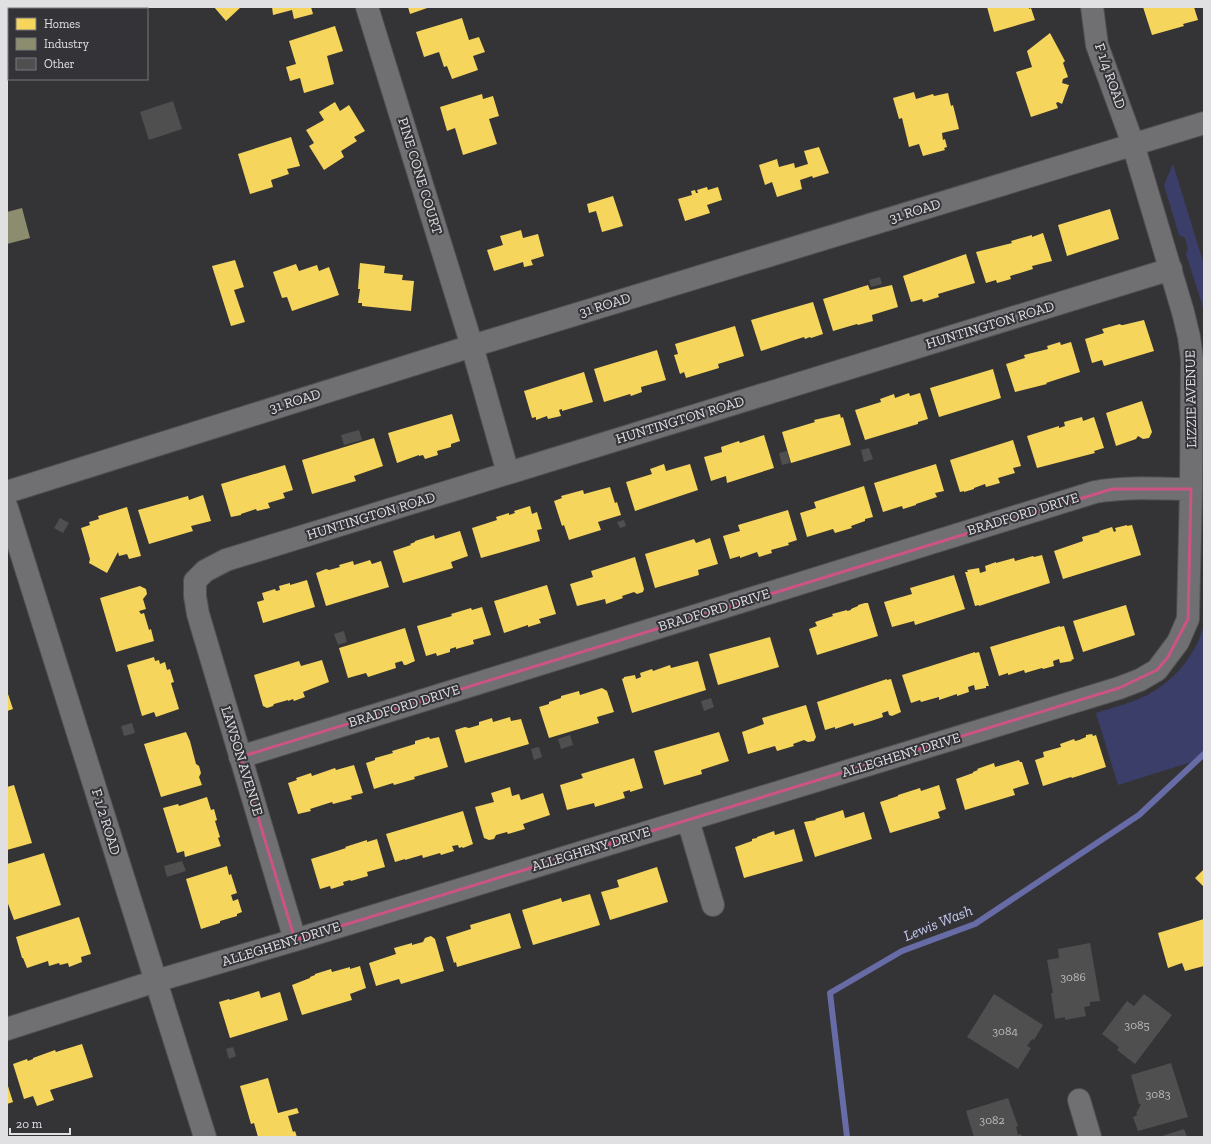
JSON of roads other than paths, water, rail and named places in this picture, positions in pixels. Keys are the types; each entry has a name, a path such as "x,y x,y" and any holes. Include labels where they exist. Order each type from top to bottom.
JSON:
{"street":[{"name":"PINE CONE COURT","path":"367,7 472,346 508,473"},
{"name":"F 1/4 ROAD","path":"1092,7 1097,45 1133,144"},
{"name":"31 ROAD","path":"7,492 472,346 1204,123"},
{"name":"LIZZIE AVENUE","path":"1133,144 1183,312 1192,359 1188,619 1178,642 1168,657"},
{"name":"HUNTINGTON ROAD","path":"195,581 205,571 226,560 1171,269"},
{"name":"BRADFORD DRIVE","path":"240,757 1095,492 1127,488 1191,489"},
{"name":"F 1/2 ROAD","path":"7,508 205,1137"},
{"name":"LAWSON AVENUE","path":"195,581 195,596 198,614 295,940"},
{"name":"ALLEGHENY DRIVE","path":"7,1029 156,981 295,940 1119,688 1140,680 1157,670 1168,657"},
{"path":"688,820 713,905"},
{"path":"1079,1100 1090,1137"}],"waterway":[{"name":"Lewis Wash","path":"847,1137 830,993 902,951 975,924 1139,815 1204,754"}]}
